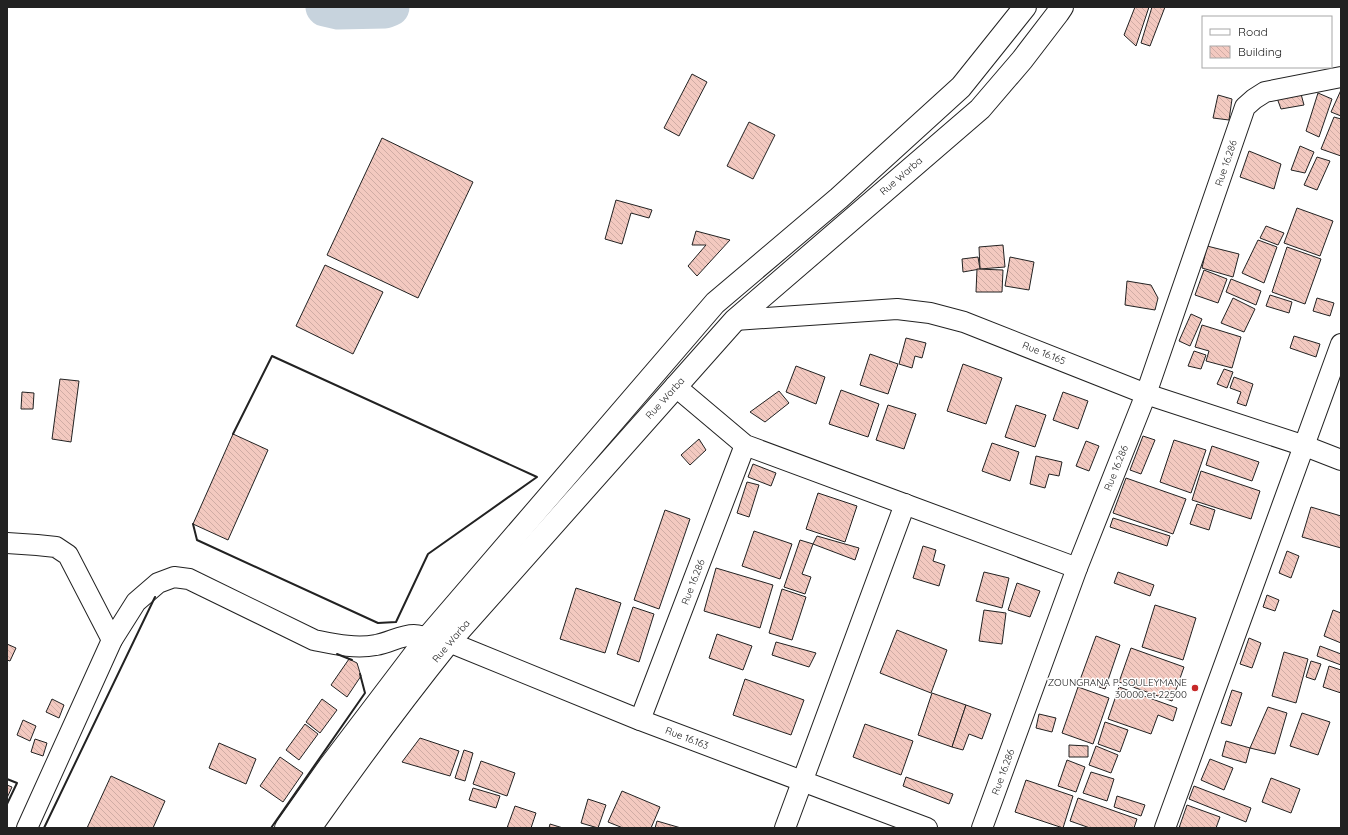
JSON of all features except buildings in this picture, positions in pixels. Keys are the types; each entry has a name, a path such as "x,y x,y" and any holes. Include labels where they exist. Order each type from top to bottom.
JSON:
{"main road":[{"path":"286,828 329,767 427,638 715,304 839,198 961,87 1025,7"},
{"name":"Rue Warba","path":"310,828 356,762 449,642 735,320 980,108 1022,60 1062,7"}],"street":[{"name":"Rue 16.286","path":"982,828 1077,568 1146,394 1246,107 1254,99 1265,92 1341,77"},
{"name":"Rue 16.165","path":"735,320 897,309 930,313 964,322 1146,394 1305,446 1341,460"},
{"path":"1164,828 1305,446 1341,344"},
{"path":"675,386 745,445 1077,568"},
{"name":"Rue 16.286","path":"640,720 745,445"},
{"path":"785,828 905,504"},
{"path":"7,543 56,547 68,555 112,640"},
{"path":"27,828 112,640 136,602 158,583 174,577 190,579 314,640 321,642 358,646 376,645 414,635 427,638"},
{"name":"Rue 16.163","path":"449,642 640,720 927,828"}],"waterway":[{"path":"325,7 338,10 385,9 390,7"}],"wall":[{"path":"193,524 197,540 378,623 396,622 428,554 537,477 272,356 233,434"},
{"path":"44,828 155,597"},
{"path":"337,654 352,660"},
{"path":"271,828 365,693 360,674"},
{"path":"7,779 17,783 7,804"}],"place":[{"name":"ZOUNGRANA P. SOULEYMANE 30000 et 22500","path":"1195,688"}]}
